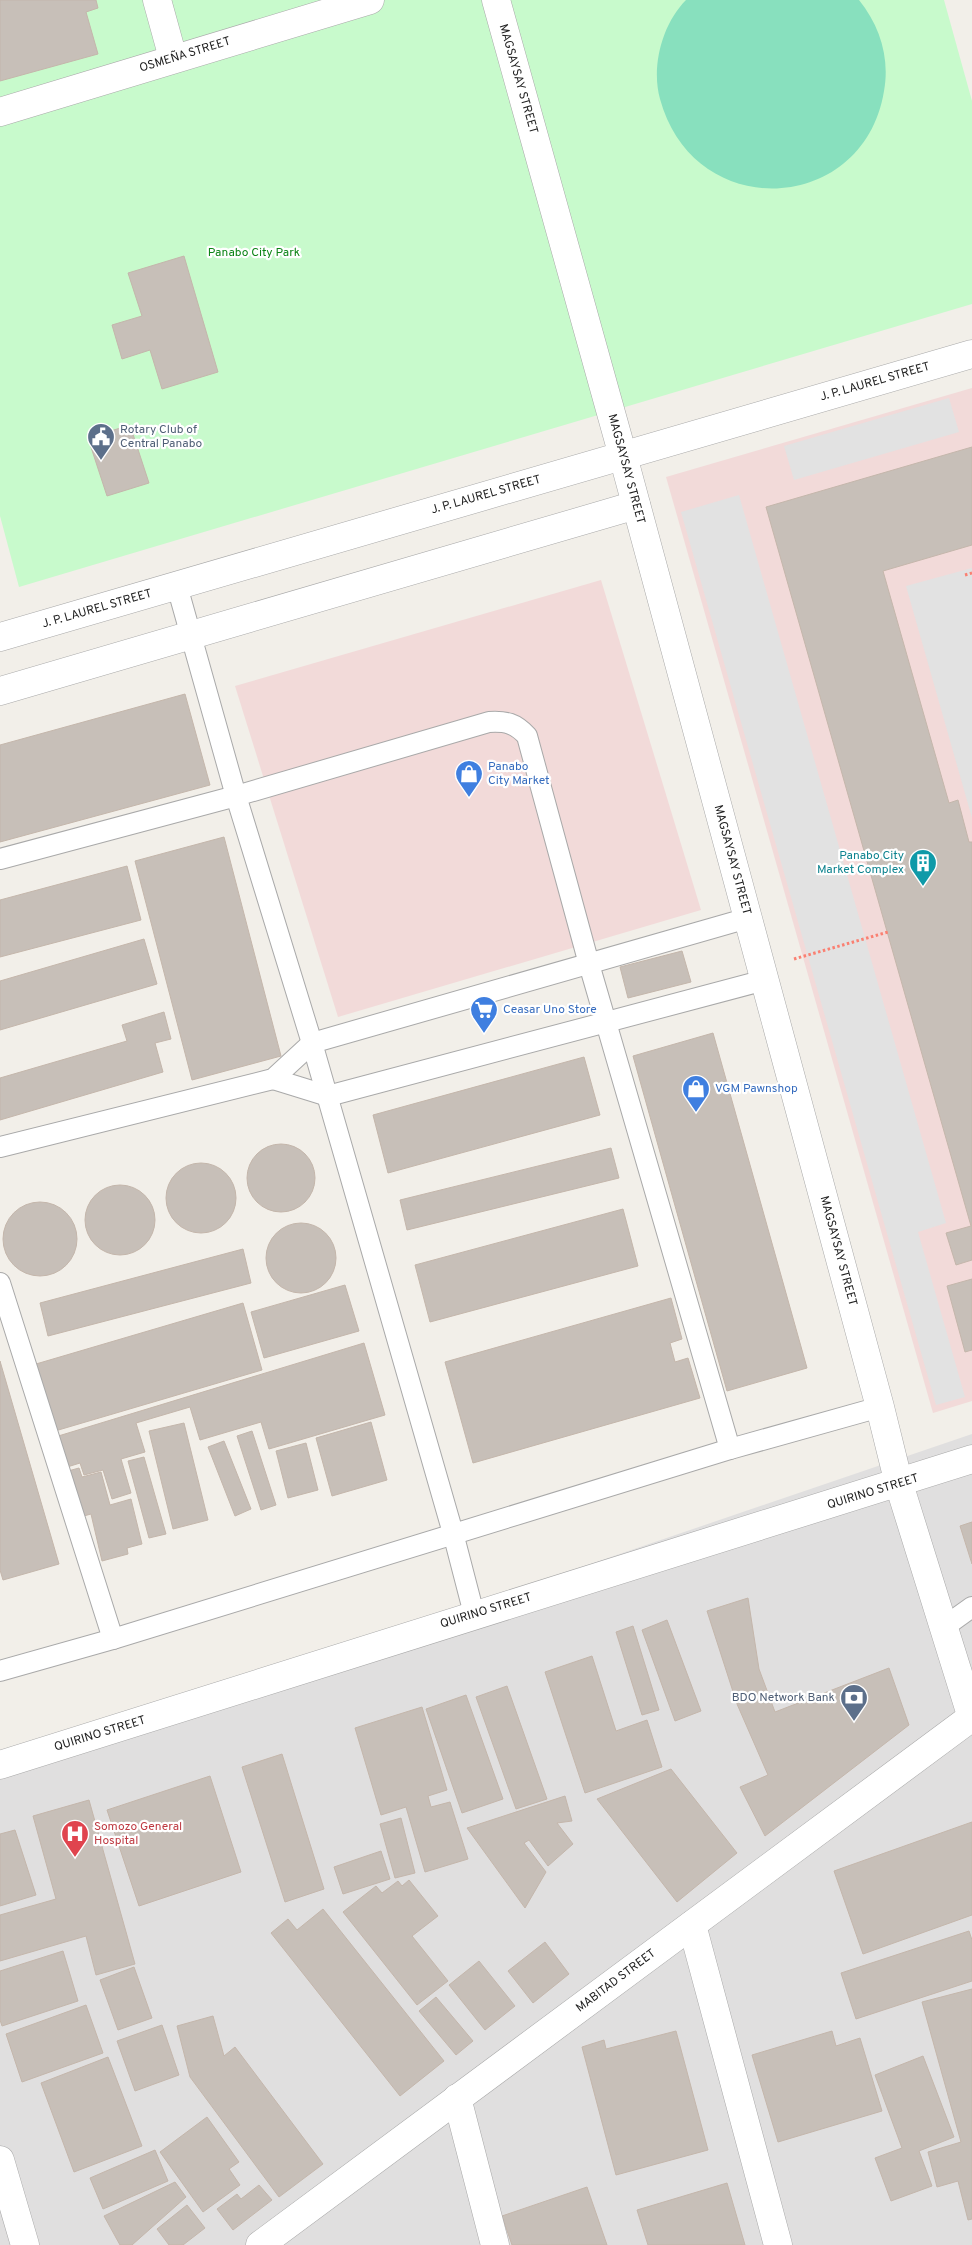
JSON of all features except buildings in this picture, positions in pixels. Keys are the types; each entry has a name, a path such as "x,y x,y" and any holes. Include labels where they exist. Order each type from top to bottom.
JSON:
{"street":[{"path":"157,0 173,58"},
{"name":"OSMEÑA STREET","path":"0,112 173,58 370,0"},
{"name":"MAGSAYSAY STREET","path":"496,0 636,505 880,1407 899,1484 972,1717"},
{"name":"J. P. LAUREL STREET","path":"0,636 972,354"},
{"path":"0,691 636,505"},
{"name":"QUIRINO STREET","path":"0,1765 474,1614 899,1484 972,1459"},
{"name":"MABITAD STREET","path":"260,2245 972,1717"},
{"path":"692,1925 778,2245"},
{"path":"457,2098 495,2245"},
{"path":"0,2160 25,2245"}],"lane":[{"path":"177,586 236,796 328,1096 453,1533 474,1614"},
{"path":"0,859 236,796 489,722 504,721 517,726 526,736 589,964 730,1449"},
{"path":"0,1147 273,1079 312,1043 748,918"},
{"path":"273,1079 328,1096 606,1022 763,974"},
{"path":"0,1283 113,1639"},
{"path":"0,1671 113,1639 730,1449 880,1407"},
{"path":"944,1627 972,1608"}],"path":[{"path":"965,575 972,573"},
{"path":"763,974 888,932"}],"shaded area":[{"path":"972,388 972,1401 933,1413 666,477"},
{"path":"949,398 959,432 794,480 784,446"},
{"path":"739,495 946,1223 918,1232 965,1397 936,1405 681,512"},
{"path":"972,568 972,818 906,586"},
{"name":"Panabo City Market","path":"601,580 701,910 338,1017 235,686"},
{"path":"972,1434 972,2245 0,2245 0,1765"}],"green space":[{"name":"Panabo City Park","path":"0,0 944,0 972,101 972,304 19,587 0,516"},
{"path":"686,0 859,0 873,21 882,43 886,79 884,91 870,132 845,162 813,181 777,188 741,184 707,168 679,140 660,99 657,73 658,60 665,33"}],"place":[{"name":"Rotary Club of Central Panabo","path":"101,461"},
{"name":"Panabo City Market","path":"469,798"},
{"name":"Panabo City Market Complex","path":"923,887"},
{"name":"Ceasar Uno Store","path":"484,1034"},
{"name":"VGM Pawnshop","path":"696,1113"},
{"name":"BDO Network Bank","path":"854,1722"},
{"name":"Somozo General Hospital","path":"75,1858"}]}
